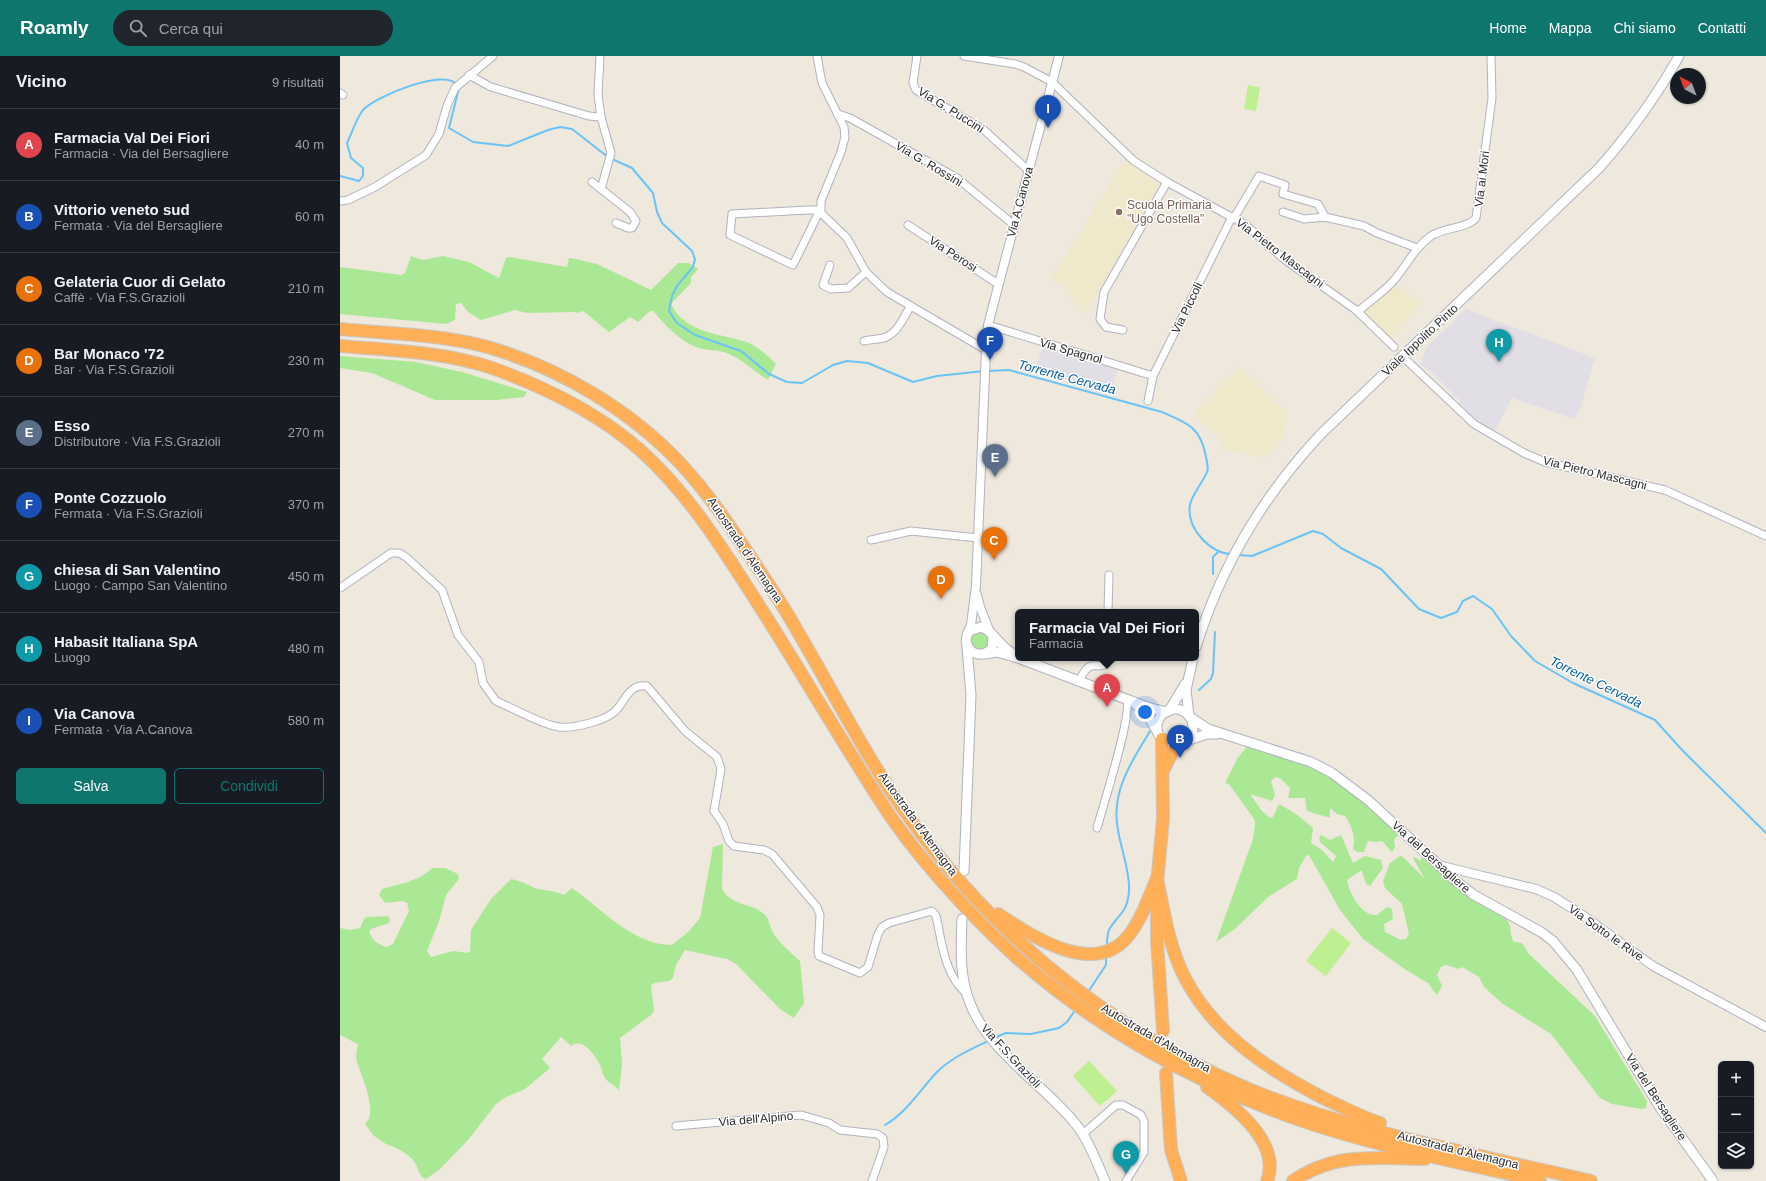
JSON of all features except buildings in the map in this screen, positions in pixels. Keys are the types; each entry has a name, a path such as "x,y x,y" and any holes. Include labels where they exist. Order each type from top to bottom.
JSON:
{"highway":[{"name":"Autostrada d'Alemagna","path":"340,329 452,339 494,349 542,367 585,389 622,412 651,435 678,460 724,516 790,618 849,722 893,794 926,840 964,885 993,916 1058,975 1126,1023 1190,1061 1250,1090 1346,1122 1451,1149 1539,1175"},
{"name":"Autostrada d'Alemagna","path":"340,346 450,358 489,367 537,386 578,407 611,427 638,449 664,474 710,529 881,803 917,850 956,896 1016,956 1052,986 1120,1034 1186,1071 1245,1099 1294,1118 1348,1135 1448,1160 1539,1175 1591,1181"},
{"path":"1160,737 1163,770 1163,818 1157,878 1157,940 1163,1031"},
{"path":"1163,770 1181,743"},
{"path":"964,885 996,912 1045,943 1057,948 1074,952 1097,953 1116,947 1129,936 1157,878"},
{"path":"1157,878 1169,937 1186,980 1202,1004 1230,1035 1256,1058 1292,1082 1365,1118 1496,1152 1539,1175"},
{"path":"1186,1071 1237,1110 1254,1129 1266,1148 1268,1155 1270,1166 1267,1181"},
{"path":"1166,1074 1171,1150 1181,1181"},
{"path":"1293,1181 1304,1173 1321,1166 1355,1158 1448,1160"}],"main road":[{"name":"Viale Ippolito Pinto","path":"1199,638 1209,608 1237,547 1263,505 1305,451 1599,168 1637,122 1665,80 1678,56"},
{"path":"964,871 971,682 967,635 977,627 991,633 1004,648 1015,655"},
{"path":"971,682 975,664 992,648 991,633"},
{"path":"967,647 972,652 984,654 997,652 1015,657"},
{"path":"1028,661 1127,699 1168,711 1177,710 1189,717"},
{"path":"1127,699 1143,711 1160,737 1171,744 1181,743 1192,732 1193,726 1189,717 1186,700 1188,677 1192,661"},
{"path":"1160,737 1158,723 1160,718 1168,711 1188,677"},
{"name":"Via del Bersagliere","path":"1189,717 1202,726 1311,762 1332,773 1368,800 1437,864 1474,895 1541,932 1565,955 1577,970 1659,1106 1713,1181"},
{"name":"Via del Bersagliere","path":"1181,743 1207,734 1223,734"},
{"name":"Via F.S.Grazioli","path":"962,919 961,951 966,992 973,1011 986,1032 1003,1051 1067,1114 1083,1134 1104,1179"}],"street":[{"path":"340,201 348,200 375,187 426,155 439,134 447,106 455,88 493,56"},
{"path":"600,56 598,95 601,117 611,153 601,189"},
{"path":"817,56 822,83 844,127 845,137 840,156 822,197 820,210 793,265 730,235 732,214 820,210"},
{"name":"Via G. Puccini","path":"917,56 913,83 916,90 984,130 1028,170"},
{"name":"Via Pietro Mascagni","path":"964,56 1015,64 1024,67 1052,82 1129,157 1167,182 1233,217 1255,232 1285,260 1356,310 1394,347"},
{"name":"Via A.Canova","path":"986,350 988,325 998,284 1059,56"},
{"name":"Via ai Mori","path":"1356,310 1360,310 1390,284 1417,248 1436,233 1471,223 1476,218 1479,209 1492,98 1491,56"},
{"path":"469,75 492,87 589,116 601,117"},
{"name":"Via G. Rossini","path":"838,114 850,118 958,178 1014,225"},
{"name":"Via Piccoli","path":"1148,401 1154,376 1233,217 1259,176 1285,185 1282,194 1318,204 1325,217"},
{"path":"592,182 630,212 636,221 632,228 616,223"},
{"path":"1123,330 1106,327 1100,319 1102,296 1167,182"},
{"path":"820,210 851,244 866,272 887,292 910,307 952,328 986,350 976,586 971,625 967,635"},
{"path":"1283,212 1304,219 1325,217 1364,226 1377,233 1417,248"},
{"name":"Via Perosi","path":"908,225 998,284"},
{"path":"830,265 823,285 827,288 848,288 866,272"},
{"path":"864,341 873,338 878,339 886,337 892,333 897,329 910,307"},
{"name":"Via Spagnol","path":"988,325 1154,376"},
{"name":"Via Pietro Mascagni","path":"1402,356 1474,424 1524,453 1545,462 1665,490 1766,536"},
{"path":"871,540 911,530 978,538"},
{"path":"340,588 391,553 399,553 406,557 442,590 455,628 465,646 480,662 483,683 494,699 557,727 578,725 614,713 622,700 631,692 640,686 647,686 679,725 717,757 721,769 714,811 723,824 731,844 737,847 764,850 772,854 817,907 820,915 819,956 860,973 868,967 878,934 882,927 888,923 932,911 936,916 950,971 954,980 966,992"},
{"path":"1108,609 1109,575"},
{"path":"976,586 980,607 991,633"},
{"path":"1079,681 1085,668 1089,666 1104,665 1107,661"},
{"path":"1097,828 1121,741 1128,707 1127,699"},
{"name":"Via Sotto le Rive","path":"1437,864 1536,888 1554,897 1584,916 1653,966 1766,1026"},
{"path":"1083,1134 1116,1105 1123,1105 1142,1116 1144,1121 1145,1150 1126,1181"},
{"name":"Via dell'Alpino","path":"676,1126 801,1115 829,1123 840,1130 877,1134 883,1138 884,1147 872,1181"}],"shaded area":[{"name":"Scuola Primaria \"Ugo Costella\"","path":"1125,160 1160,186 1086,313 1065,288 1052,278"},
{"path":"1394,283 1422,303 1390,339 1363,314 1363,309"},
{"path":"1466,309 1595,358 1580,409 1575,419 1512,398 1494,433 1471,415 1459,403 1460,401 1426,367 1420,366 1426,348"},
{"path":"1043,345 1118,368 1110,396 1074,385 1075,382 1036,369"},
{"path":"1239,367 1288,414 1280,442 1265,458 1223,449 1220,439 1194,414"}],"green space":[{"path":"1248,85 1260,87 1256,111 1244,109"},
{"path":"411,256 423,260 443,256 469,262 499,278 506,258 509,257 567,267 569,258 571,258 597,264 651,290 678,263 689,263 698,269 691,277 691,283 671,304 678,314 686,322 695,327 749,343 763,352 776,364 768,380 739,359 729,354 721,351 706,350 685,342 653,311 650,311 638,322 630,317 609,332 583,311 578,313 527,313 515,310 481,320 468,312 461,303 456,304 455,320 446,324 340,314 340,267 402,275 405,273"},
{"path":"340,356 416,362 462,372 527,392 524,397 497,400 435,400 372,373 340,368"},
{"path":"976,632 984,632 989,637 987,648 984,650 976,650 971,645 971,637"},
{"path":"1248,745 1283,756 1328,776 1350,791 1398,835 1394,840 1395,847 1392,852 1382,841 1368,841 1364,852 1357,852 1353,849 1353,832 1345,816 1337,814 1330,808 1330,818 1307,811 1305,798 1288,798 1290,788 1280,778 1275,777 1271,781 1275,795 1272,801 1250,794 1261,810 1270,818 1273,817 1279,804 1296,814 1313,828 1311,843 1322,850 1333,862 1336,856 1320,842 1319,838 1321,835 1330,840 1341,835 1353,863 1365,856 1381,860 1383,868 1370,886 1366,884 1362,871 1347,880 1353,897 1366,912 1371,915 1377,915 1387,907 1392,909 1393,919 1384,924 1385,932 1401,940 1406,939 1409,934 1402,904 1385,888 1383,881 1390,863 1400,856 1403,857 1425,879 1413,858 1415,857 1420,861 1422,858 1424,859 1464,892 1507,920 1510,925 1511,936 1514,942 1522,943 1528,953 1595,1016 1647,1101 1646,1108 1641,1109 1612,1104 1600,1098 1551,1034 1503,1004 1484,987 1479,977 1462,967 1459,969 1446,965 1441,967 1437,975 1442,986 1437,995 1428,983 1403,968 1363,939 1340,910 1309,855 1306,856 1299,868 1297,879 1268,897 1235,929 1216,942 1253,839 1255,824 1254,819 1229,784 1225,783 1237,759"},
{"path":"723,844 722,888 726,894 736,902 755,908 766,916 772,931 784,947 800,961 804,1003 794,1018 780,1009 736,964 727,959 685,950 676,965 673,978 669,981 654,983 651,985 654,1011 651,1015 620,1038 622,1064 619,1091 605,1078 599,1063 587,1048 579,1044 571,1046 561,1037 542,1059 550,1068 525,1089 504,1098 496,1104 468,1140 440,1169 426,1179 419,1173 416,1164 412,1159 376,1137 370,1131 365,1123 369,1118 370,1103 356,1060 358,1044 340,1035 340,928 350,930 360,928 364,919 367,917 388,916 390,919 389,923 371,929 369,932 373,939 381,945 386,947 393,944 409,911 407,903 403,901 385,903 379,895 382,889 408,882 422,876 433,868 445,868 458,874 459,879 446,895 439,921 427,951 431,957 453,951 468,953 470,951 471,930 491,899 511,879 535,888 557,892 564,895 572,888 631,933 644,939 672,945 688,932 700,918 713,847"},
{"path":"1332,928 1351,943 1326,976 1306,961"},
{"path":"1089,1061 1117,1091 1100,1106 1073,1076"}],"waterway":[{"name":"Torrente Cervada","path":"340,176 359,181 363,176 363,168 351,158 347,143 363,110 370,104 395,92 425,82 439,79 450,80 457,85"},
{"name":"Torrente Cervada","path":"459,88 449,128 473,142 508,146 548,130 560,127 572,129 608,157"},
{"name":"Torrente Cervada","path":"612,159 632,168 653,193 657,212 662,223 692,251 695,259 693,267 677,286 672,296 669,311 677,323 695,335 741,351 769,374 787,382 802,383 833,365 847,361 868,363 913,382 937,376 984,371"},
{"name":"Torrente Cervada","path":"988,371 1009,370 1162,412 1186,423 1201,439 1208,469 1191,501 1190,514 1192,522 1201,538 1208,544 1223,553 1231,554"},
{"name":"Torrente Cervada","path":"1238,555 1252,556 1313,531 1323,534 1341,548 1381,569 1419,609 1441,618 1457,612 1463,601 1473,596 1492,609 1511,636 1535,661 1573,683 1655,720 1683,751 1766,833"},
{"path":"1213,574 1213,557 1218,552"},
{"path":"1199,690 1211,679 1213,673 1215,632"},
{"path":"1107,945 1109,930 1125,909 1129,890 1127,868 1119,837 1116,816 1117,802 1125,776 1152,728"},
{"path":"1088,992 1106,965 1106,956"},
{"path":"994,1038 1006,1033 1031,1034 1059,1028 1067,1022 1076,1009"},
{"path":"885,1125 900,1114 937,1072 949,1062 990,1040"}],"place":[{"name":"Via Canova","path":"1048,128"},
{"name":"Scuola Primaria \"Ugo Costella\"","path":"1119,212"},
{"name":"Ponte Cozzuolo","path":"990,360"},
{"name":"Habasit Italiana SpA","path":"1499,362"},
{"name":"Esso","path":"995,477"},
{"name":"Gelateria Cuor di Gelato","path":"994,560"},
{"name":"Bar Monaco '72","path":"941,599"},
{"name":"Farmacia Val Dei Fiori","path":"1107,707"},
{"name":"Vittorio veneto sud","path":"1180,758"},
{"name":"chiesa di San Valentino","path":"1126,1174"}]}
